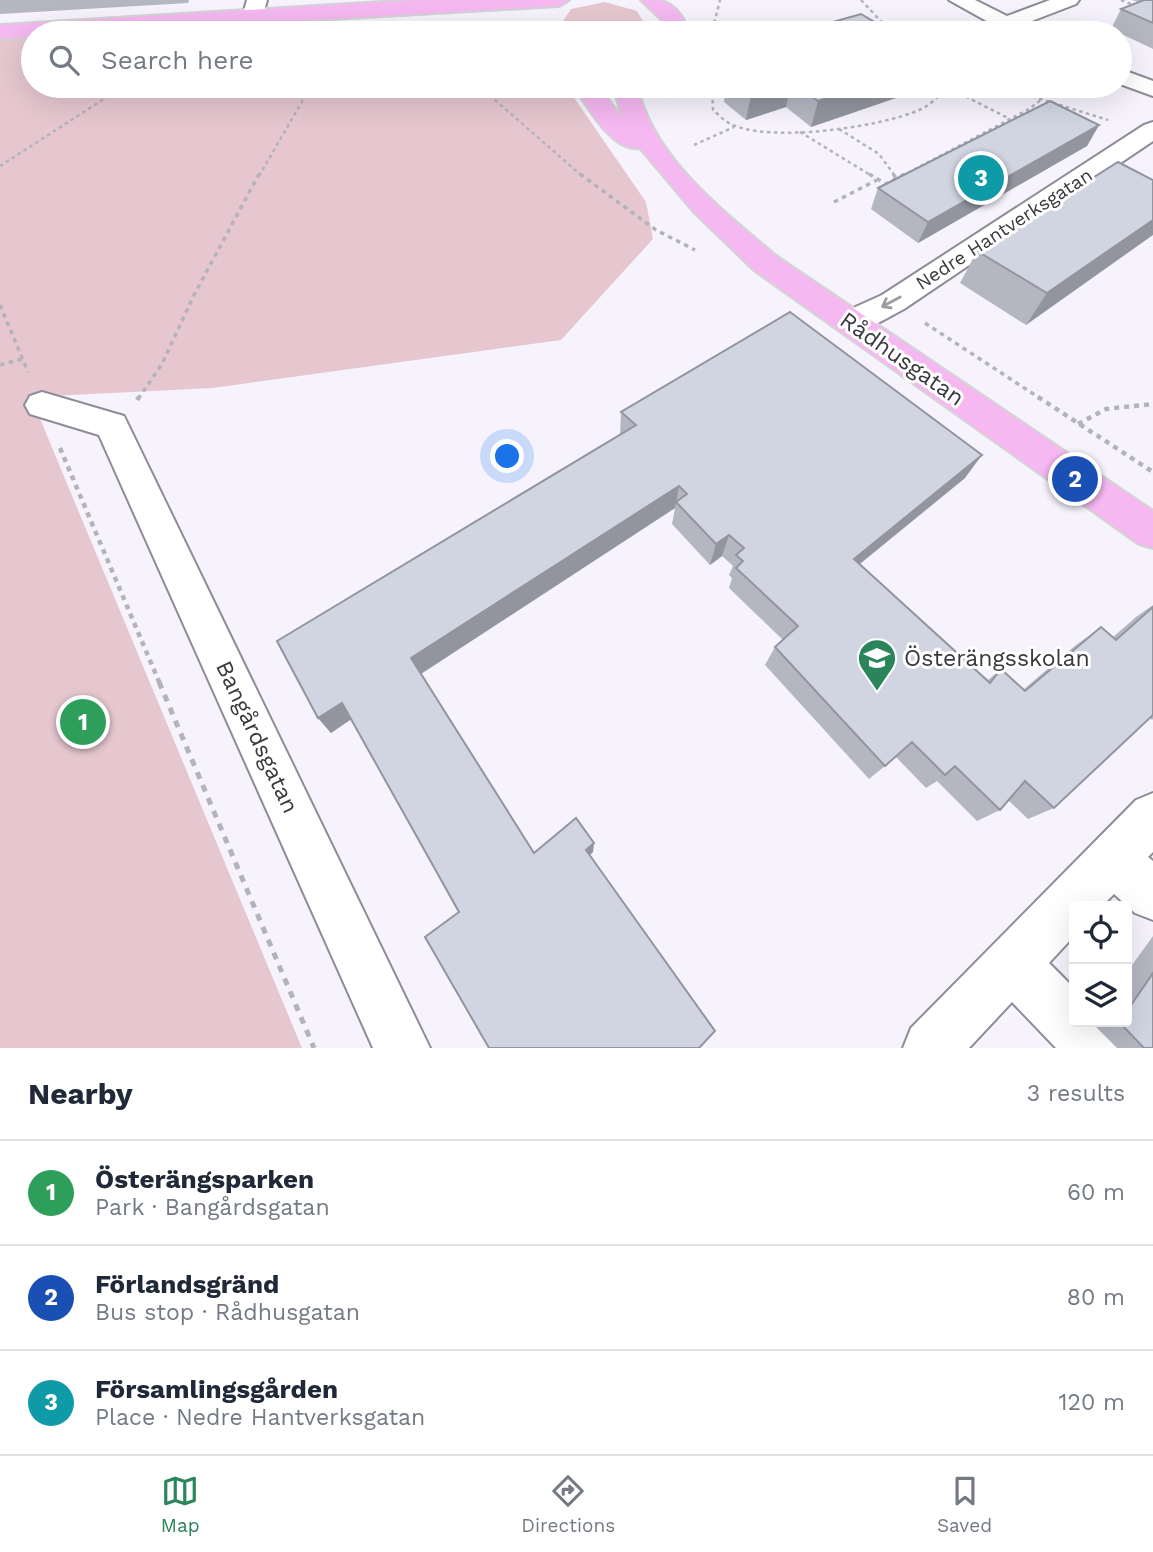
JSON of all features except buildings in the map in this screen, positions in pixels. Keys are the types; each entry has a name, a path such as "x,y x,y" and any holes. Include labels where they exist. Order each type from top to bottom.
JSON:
{"main road":[{"path":"122,21 255,9 560,0"},
{"path":"542,21 542,17 560,0"},
{"path":"661,4 673,21"},
{"path":"255,9 502,21"},
{"path":"0,32 21,30"},
{"name":"Rådhusgatan","path":"594,98 610,122 678,156"},
{"name":"Rådhusgatan","path":"624,98 632,115 678,156 713,217 765,263 1153,532"}],"street":[{"path":"959,0 999,21"},
{"path":"1013,21 1069,0"},
{"path":"1132,81 1153,89"},
{"name":"Nedre Hantverksgatan","path":"851,322 893,302 1078,180 1146,141"},
{"path":"1078,180 1110,196"},
{"path":"41,405 112,426"},
{"name":"Bangårdsgatan","path":"112,426 401,1048"},
{"path":"931,1048 1153,817"},
{"path":"1113,859 1153,895"},
{"path":"1011,962 1095,1048"}],"path":[{"path":"714,21 720,0"},
{"path":"861,0 878,21"},
{"path":"1121,0 1142,9"},
{"path":"0,166 105,98"},
{"path":"112,426 153,383 177,327 247,192 304,98"},
{"path":"494,98 576,171 656,230"},
{"path":"711,98 714,111 735,127 773,134 839,129 890,121 921,110 934,98"},
{"path":"970,98 1010,119"},
{"path":"1039,98 1146,141"},
{"path":"800,132 886,184 1010,119 1042,99"},
{"path":"678,156 735,127"},
{"path":"839,129 879,154 897,179"},
{"path":"834,202 878,180"},
{"path":"0,305 314,1048"},
{"path":"0,365 22,359"},
{"path":"1077,424 1106,409 1153,404"}],"shaded area":[{"path":"605,2 637,11 643,21 563,21 571,9"},
{"path":"21,39 21,98 574,98 646,202 653,239 561,340 213,388 31,397 302,1048 0,1048 0,40"}],"place":[{"name":"Församlingsgården","path":"981,178"},
{"name":"Förlandsgränd","path":"1075,479"},
{"name":"Österängsskolan","path":"877,692"},
{"name":"Österängsparken","path":"83,722"}]}
